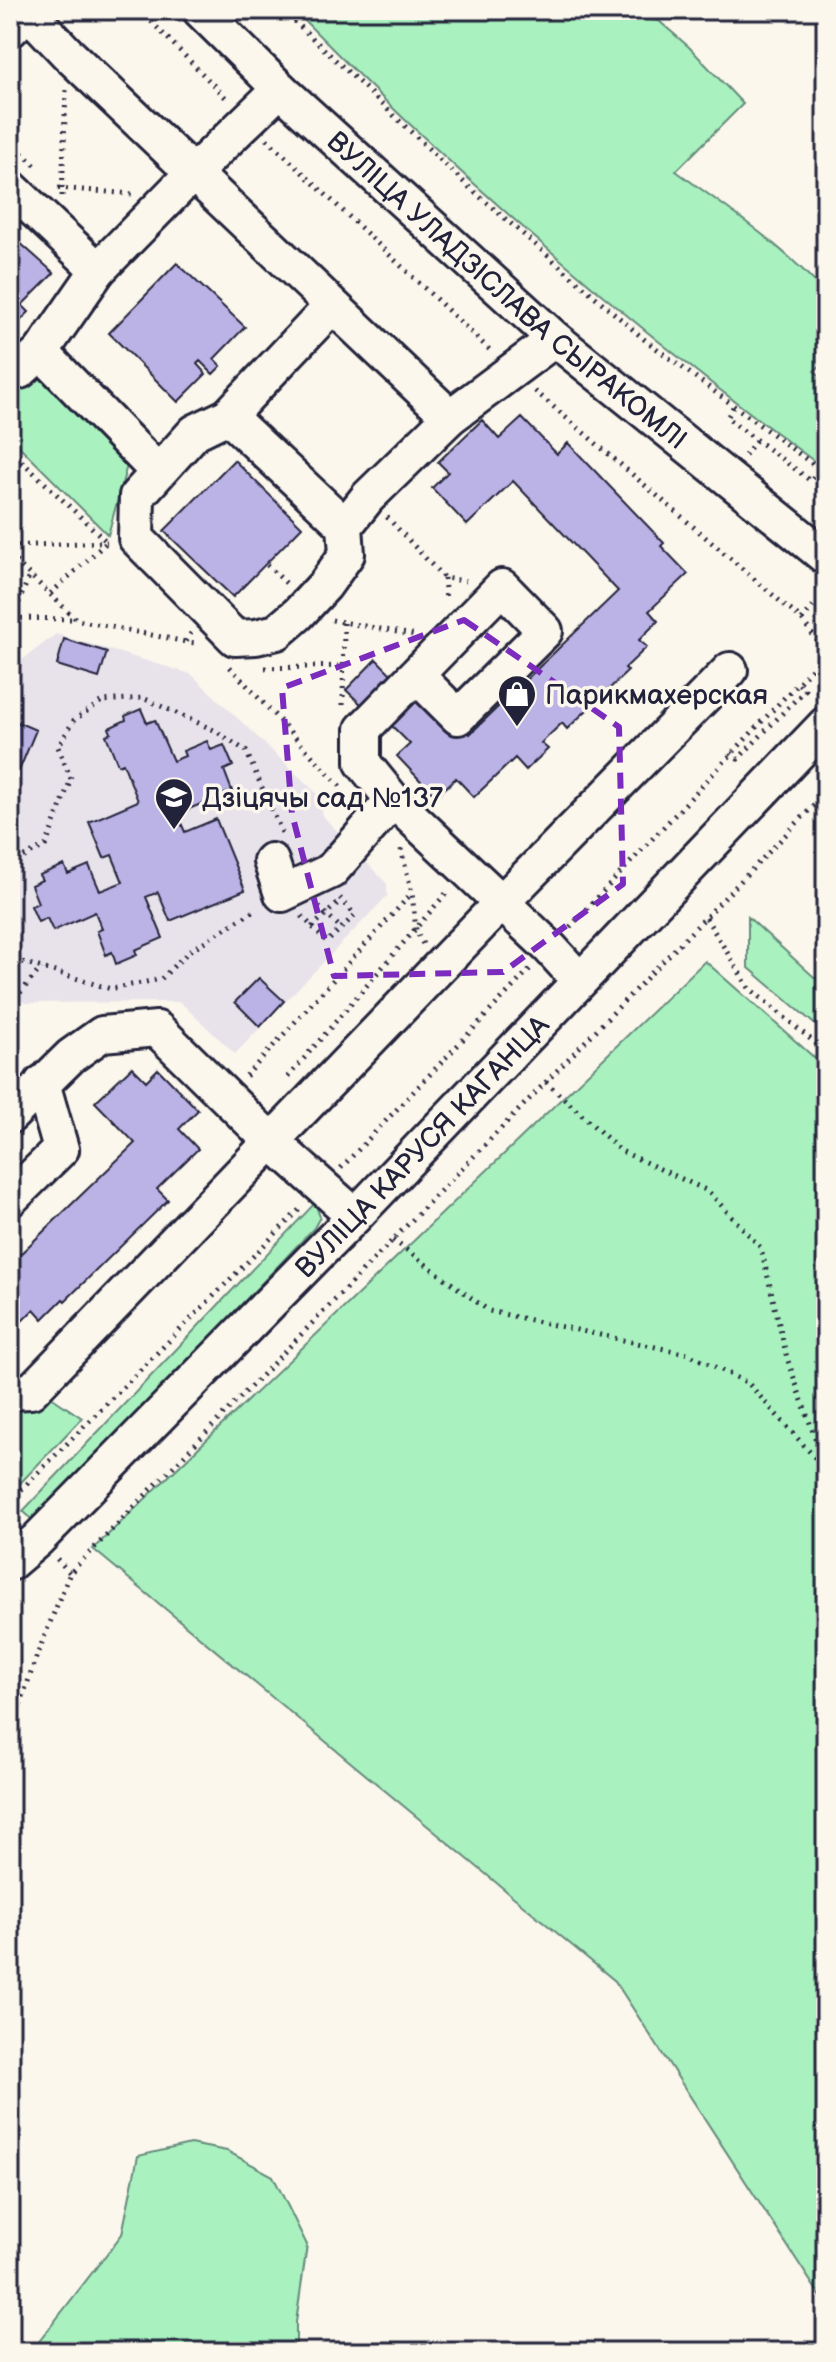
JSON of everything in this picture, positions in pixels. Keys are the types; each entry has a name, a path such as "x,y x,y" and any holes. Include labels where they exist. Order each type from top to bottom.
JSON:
{"street":[{"name":"ВУЛІЦА УЛАДЗІСЛАВА СЫРАКОМЛІ","path":"200,10 280,89 555,339 826,557"},
{"path":"21,17 68,54 183,184 332,306 450,417"},
{"path":"10,373 20,371 41,352 98,270 280,89"},
{"path":"10,187 98,270"},
{"path":"332,306 228,416 195,432 158,472 137,496 122,540 235,638 277,632 298,614 325,585 347,554 345,526 368,497 450,417 555,339"},
{"path":"41,352 158,472"},
{"path":"228,416 345,526"},
{"path":"417,676 458,717 545,631 502,587 363,729 363,763 385,810 466,868 579,980"},
{"path":"10,1392 31,1391 730,670"},
{"name":"ВУЛІЦА КАРУСЯ КАГАНЦА","path":"10,1563 37,1540 355,1216 826,724"},
{"path":"271,861 312,888 385,810"},
{"path":"10,1116 71,1056 102,1034 157,1029 272,1142 355,1216"},
{"path":"10,1199 61,1149 42,1083"}],"path":[{"path":"10,1501 322,1187 826,653 802,620 512,371 248,121 140,10"},
{"path":"283,10 471,189 645,340 823,471 811,481 727,418 733,407"},
{"path":"68,54 61,190 72,245"},
{"path":"10,142 40,171"},
{"path":"50,180 61,190 183,184"},
{"path":"10,450 122,540"},
{"path":"298,614 450,642 444,578 368,497"},
{"path":"10,546 122,540"},
{"path":"50,594 122,540"},
{"path":"10,556 77,620"},
{"path":"10,625 30,574"},
{"path":"444,578 502,587"},
{"path":"802,620 817,601"},
{"path":"186,642 204,609"},
{"path":"13,618 77,620 209,645"},
{"path":"223,661 342,788"},
{"path":"259,668 344,666"},
{"path":"231,669 245,668"},
{"path":"10,865 46,845 71,779 58,747 74,720 102,701 143,698 214,730 246,751 312,888 312,927 327,942 355,915 312,888"},
{"path":"10,1735 37,1655 70,1573 826,793"},
{"path":"385,810 396,832 412,893 416,930 436,972"},
{"path":"282,1084 466,868"},
{"path":"312,888 312,927"},
{"path":"10,944 16,960 111,989 161,979 189,951 312,888"},
{"path":"227,1097 412,893"},
{"path":"706,918 749,988 826,1052"},
{"path":"10,1005 41,968"},
{"path":"546,1082 621,1151 708,1191 761,1248 787,1358 826,1469"},
{"path":"393,1240 489,1311 688,1354 748,1383 826,1469"}],"highlighted area":[{"path":"464,620 619,727 623,884 503,972 334,976 292,814 282,688"}],"shaded area":[{"name":"Дзіцячы сад №137","path":"56,634 191,674 324,800 322,815 387,884 387,896 235,1054 180,1002 25,1003 10,995 10,693 22,660"}],"green space":[{"path":"294,10 631,10 634,18 659,21 689,47 743,104 676,171 773,244 826,294 826,361 814,371 826,380 826,470 686,364 551,251 419,133"},
{"path":"39,367 129,458 108,535 10,437 10,393"},
{"path":"748,917 814,977 826,982 826,1034 748,967"},
{"path":"705,961 826,1068 826,2305 615,1981 93,1549"},
{"path":"315,1203 320,1217 314,1228 35,1522 23,1511"},
{"path":"51,1397 82,1418 10,1494 10,1402"},
{"path":"190,2144 227,2151 273,2176 307,2245 296,2322 296,2352 31,2352 122,2234 138,2156"}],"building":[{"path":"10,234 54,273 22,305 29,312 21,320 10,309"},
{"path":"177,263 245,327 214,359 221,366 213,374 200,361 197,364 206,374 178,402 109,333"},
{"path":"522,418 557,454 568,443 664,543 661,546 688,574 649,611 658,621 639,640 647,647 625,668 628,671 567,729 562,723 541,743 548,749 526,770 515,758 474,797 456,778 436,797 397,756 410,744 391,725 428,690 470,734 618,591 513,481 467,525 432,488 448,472 438,462 482,420 499,439"},
{"path":"234,460 302,527 233,597 164,531"},
{"path":"64,639 107,652 99,678 57,665"},
{"path":"376,659 393,676 364,707 346,690"},
{"path":"141,709 147,723 155,720 173,761 185,756 183,751 207,741 211,750 224,745 233,766 224,770 232,791 177,814 185,832 216,819 245,890 170,921 158,892 146,897 163,938 135,950 137,955 116,964 112,952 106,955 97,931 102,929 95,912 53,931 47,918 38,922 31,906 38,903 31,885 42,880 39,875 64,865 68,874 89,865 100,891 123,882 112,855 104,858 89,822 138,801 123,763 118,765 106,735 111,733 109,728 126,720 125,716"},
{"path":"10,719 36,730 19,771 10,767"},
{"path":"259,978 284,1001 260,1027 235,1002"},
{"path":"132,1067 146,1081 158,1069 198,1110 179,1129 198,1149 157,1189 168,1200 65,1301 63,1299 43,1319 34,1309 15,1328 10,1322 10,1264 135,1143 95,1102"}],"place":[{"name":"Парикмахерская","path":"517,728"},
{"name":"Дзіцячы сад №137","path":"174,831"}]}
